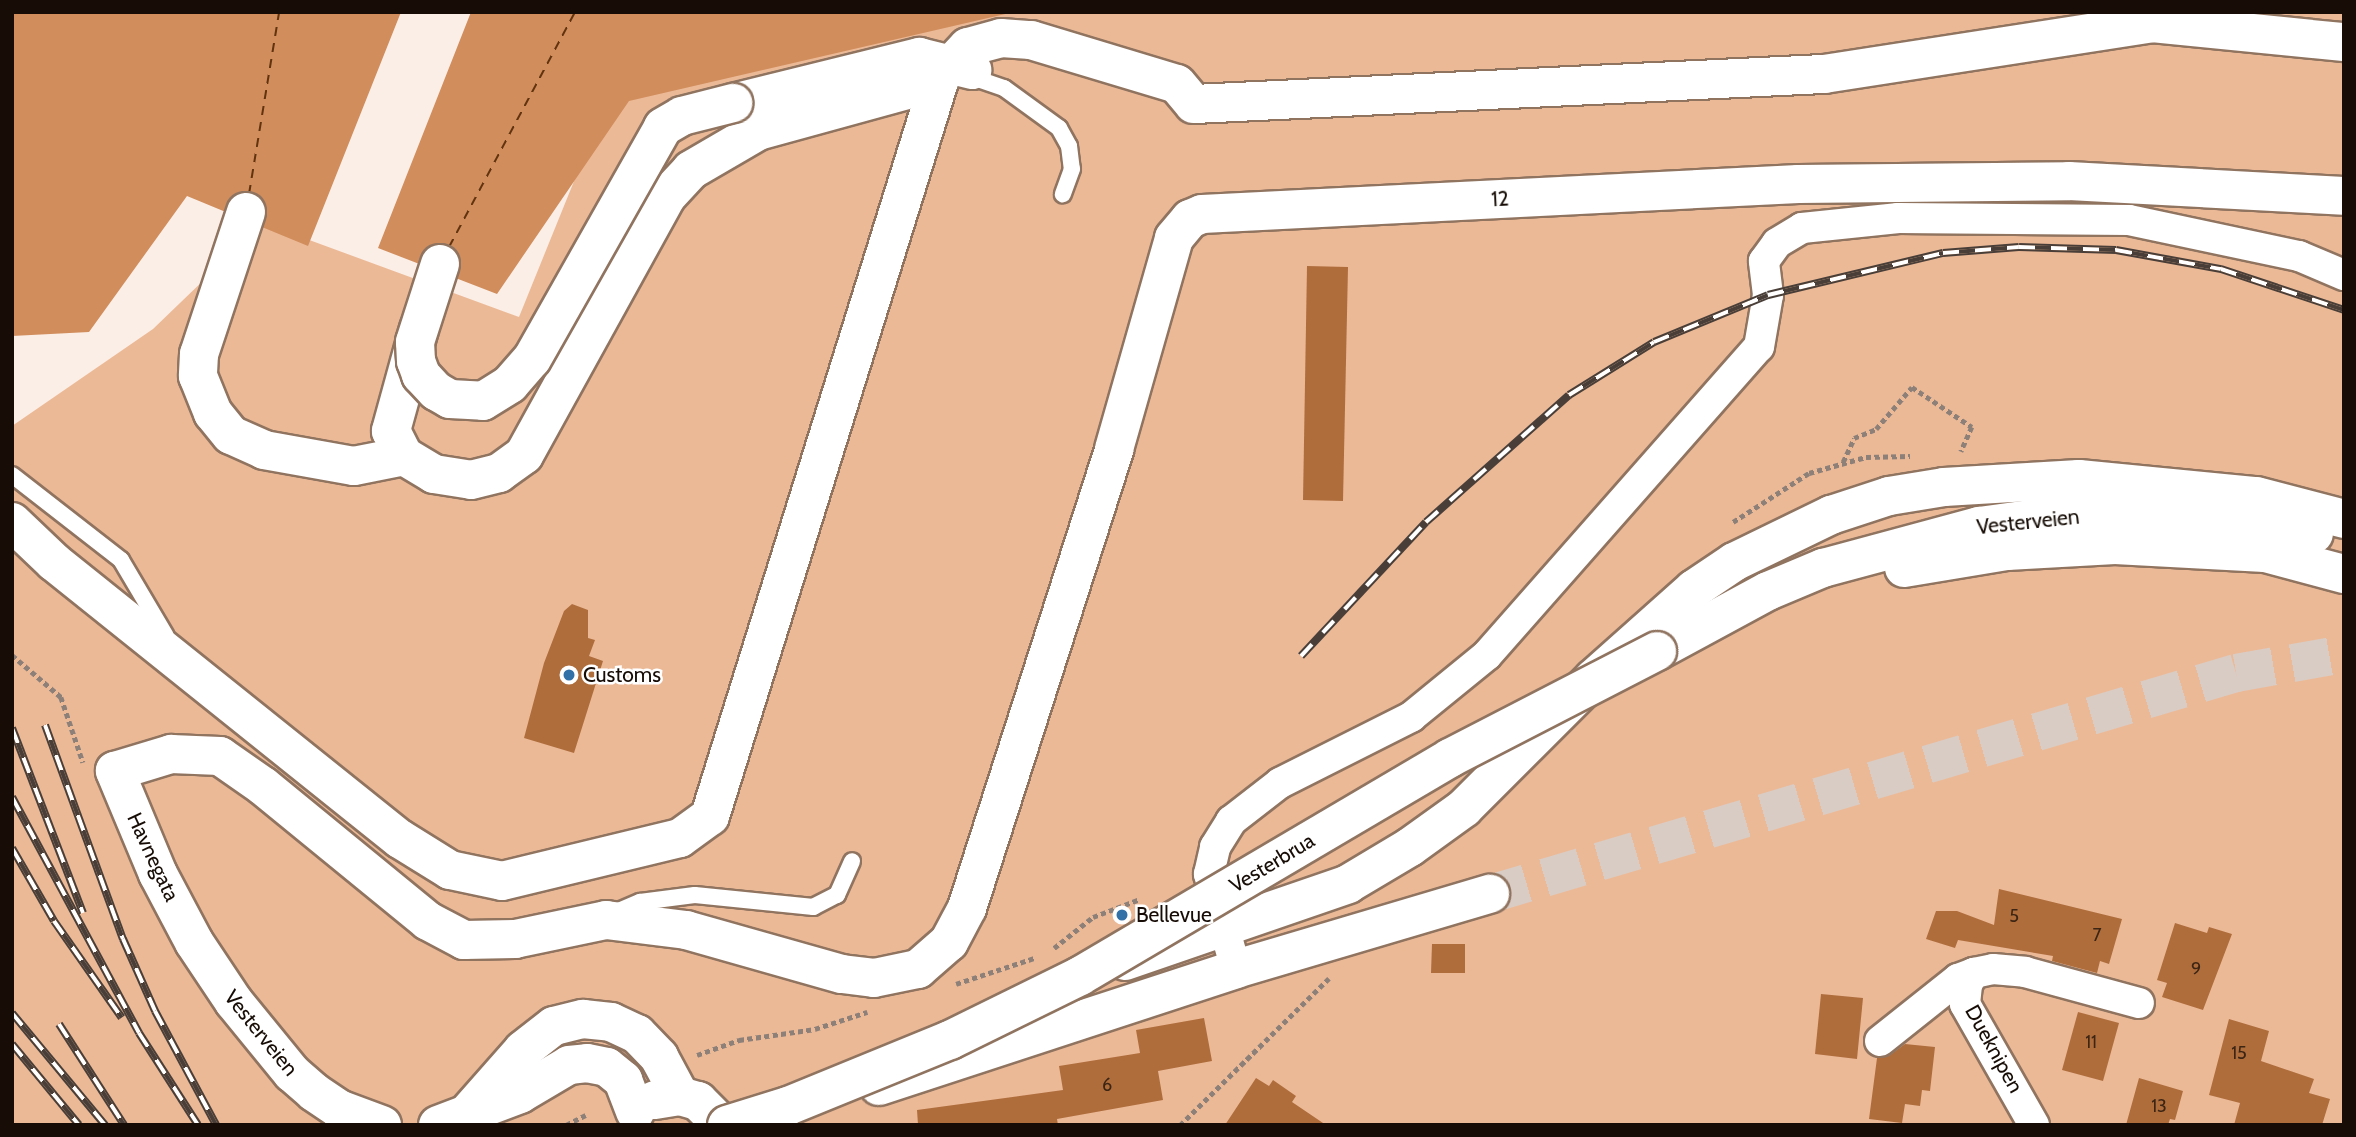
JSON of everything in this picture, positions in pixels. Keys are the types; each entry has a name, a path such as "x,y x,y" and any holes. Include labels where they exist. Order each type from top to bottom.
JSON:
{"highway":[{"path":"12,522 54,562 400,839 450,870 502,881 680,838 710,816 944,74 968,47 1001,38 1031,40 1177,84 1194,104 1824,74 2152,23 2344,42"},
{"path":"919,57 944,74 758,131 691,170 667,196 524,455 499,472 471,481 434,474 404,456 391,431 394,406 440,264 415,342 416,361 421,375 436,391 450,399 483,401 510,384 532,359 663,127 682,116 919,57"},
{"name":"12","path":"606,920 686,930 842,974 874,978 918,969 949,942 967,908 1114,449 1174,238 1190,219 1202,214 1798,184 2069,181 2344,196"},
{"path":"246,212 217,289 199,355 198,376 213,413 231,435 264,450 355,466 404,456"},
{"path":"451,1121 520,1094 569,1065 587,1063 607,1067 623,1080 631,1118 664,1096 711,1114 1220,926 1348,884 1410,847 1464,808 1592,678 1694,589 1734,562 1831,514 1889,496 1944,486 2079,479 2256,496 2344,519"},
{"name":"Vesterveien","path":"1728,618 1768,591 1849,560 1956,531 2052,516 2177,516 2262,525 2344,541"},
{"name":"Vesterveien","path":"1728,618 1828,587 1912,566 2007,551 2115,545 2265,553 2344,574"},
{"name":"Vesterbrua","path":"711,1114 788,1106 950,1040 1080,976 1450,758 1728,618"},
{"name":"Havnegata","path":"194,942 158,874 115,771 172,754 220,756 428,921 464,940 515,939 606,920"},
{"path":"764,1125 1236,969 1332,943 1490,894"},
{"name":"Vesterveien","path":"194,942 233,1002 292,1073 339,1109 382,1125"},
{"path":"451,1121 523,1050 554,1026 583,1019 611,1022 637,1034 711,1114"}],"street":[{"path":"1236,969 1220,926 1209,874 1215,847 1231,821 1279,783 1411,718 1487,655 1759,346 1768,295 1764,261 1777,243 1802,228 1898,218 2129,220 2299,256 2344,275"},
{"name":"Dueknipen","path":"1880,1041 1958,979 1993,969 2025,972 2139,1003"},
{"name":"Dueknipen","path":"1974,973 1967,984 1965,1003 2034,1125"}],"lane":[{"path":"944,74 1004,88 1059,128 1069,146 1072,169 1063,194"},
{"path":"12,475 121,561 183,666"},
{"path":"606,920 639,902 695,895 813,907 837,895 852,861"}],"path":[{"path":"1843,462 1854,439 1876,429 1912,387 1972,427 1960,456"},
{"path":"1180,1125 1330,978 1337,962 1332,943"},
{"path":"693,1056 739,1040"},
{"path":"566,1125 586,1115"}],"shaded area":[{"path":"12,12 401,12 308,246 187,196 89,332 12,336"},
{"path":"471,12 1014,12 629,101 497,294 378,248"},
{"path":"945,12 2344,12 2344,1125 12,1125 12,426 153,329 263,223 519,317 613,85"}],"building":[{"path":"1307,266 1348,267 1343,501 1303,500"},
{"name":"Customs","path":"572,604 588,610 588,638 595,640 589,656 603,661 574,753 524,738 544,663 564,611"},
{"path":"1999,889 2122,919 2109,964 2100,961 2097,973 2052,961 2053,956 1958,940 1955,948 1926,939 1936,911 1957,911 1994,925"},
{"path":"2175,923 2207,933 2209,927 2232,934 2203,1010 2162,997 2167,983 2157,980"},
{"path":"1432,944 1465,944 1465,973 1431,973"},
{"path":"1821,994 1863,998 1857,1059 1815,1054"},
{"path":"2078,1012 2119,1023 2103,1081 2062,1070"},
{"path":"1204,1018 1212,1061 1158,1071 1163,1100 1057,1119 1058,1125 918,1125 917,1110 1063,1090 1059,1066 1140,1053 1136,1030"},
{"path":"2229,1019 2269,1031 2261,1061 2314,1079 2309,1093 2330,1099 2322,1125 2234,1125 2240,1103 2209,1095"},
{"path":"1905,1044 1935,1047 1930,1091 1922,1090 1920,1106 1905,1104 1902,1123 1869,1119 1877,1058 1890,1055"},
{"path":"1256,1078 1269,1086 1273,1080 1296,1096 1292,1102 1326,1125 1225,1125"},
{"path":"2139,1078 2183,1091 2175,1120 2170,1119 2168,1125 2126,1125"}],"ferry route":[{"path":"249,194 279,12"},
{"path":"449,247 575,12"}],"tunnel":[{"path":"1490,894 2236,673 2344,654"}],"railway":[{"path":"1301,656 1426,522 1569,395 1654,342 1768,295 1943,253 2019,247 2116,250 2221,269 2344,310"},
{"path":"45,725 123,939 155,1011 216,1125"},
{"path":"12,728 83,913"},
{"path":"12,797 139,1033 198,1125"},
{"path":"12,848 54,921 122,1018"},
{"path":"12,1013 105,1125"},
{"path":"59,1024 124,1125"},
{"path":"12,1044 79,1125"}],"place":[{"name":"Customs","path":"569,675"},
{"name":"Bellevue","path":"1122,915"}]}
